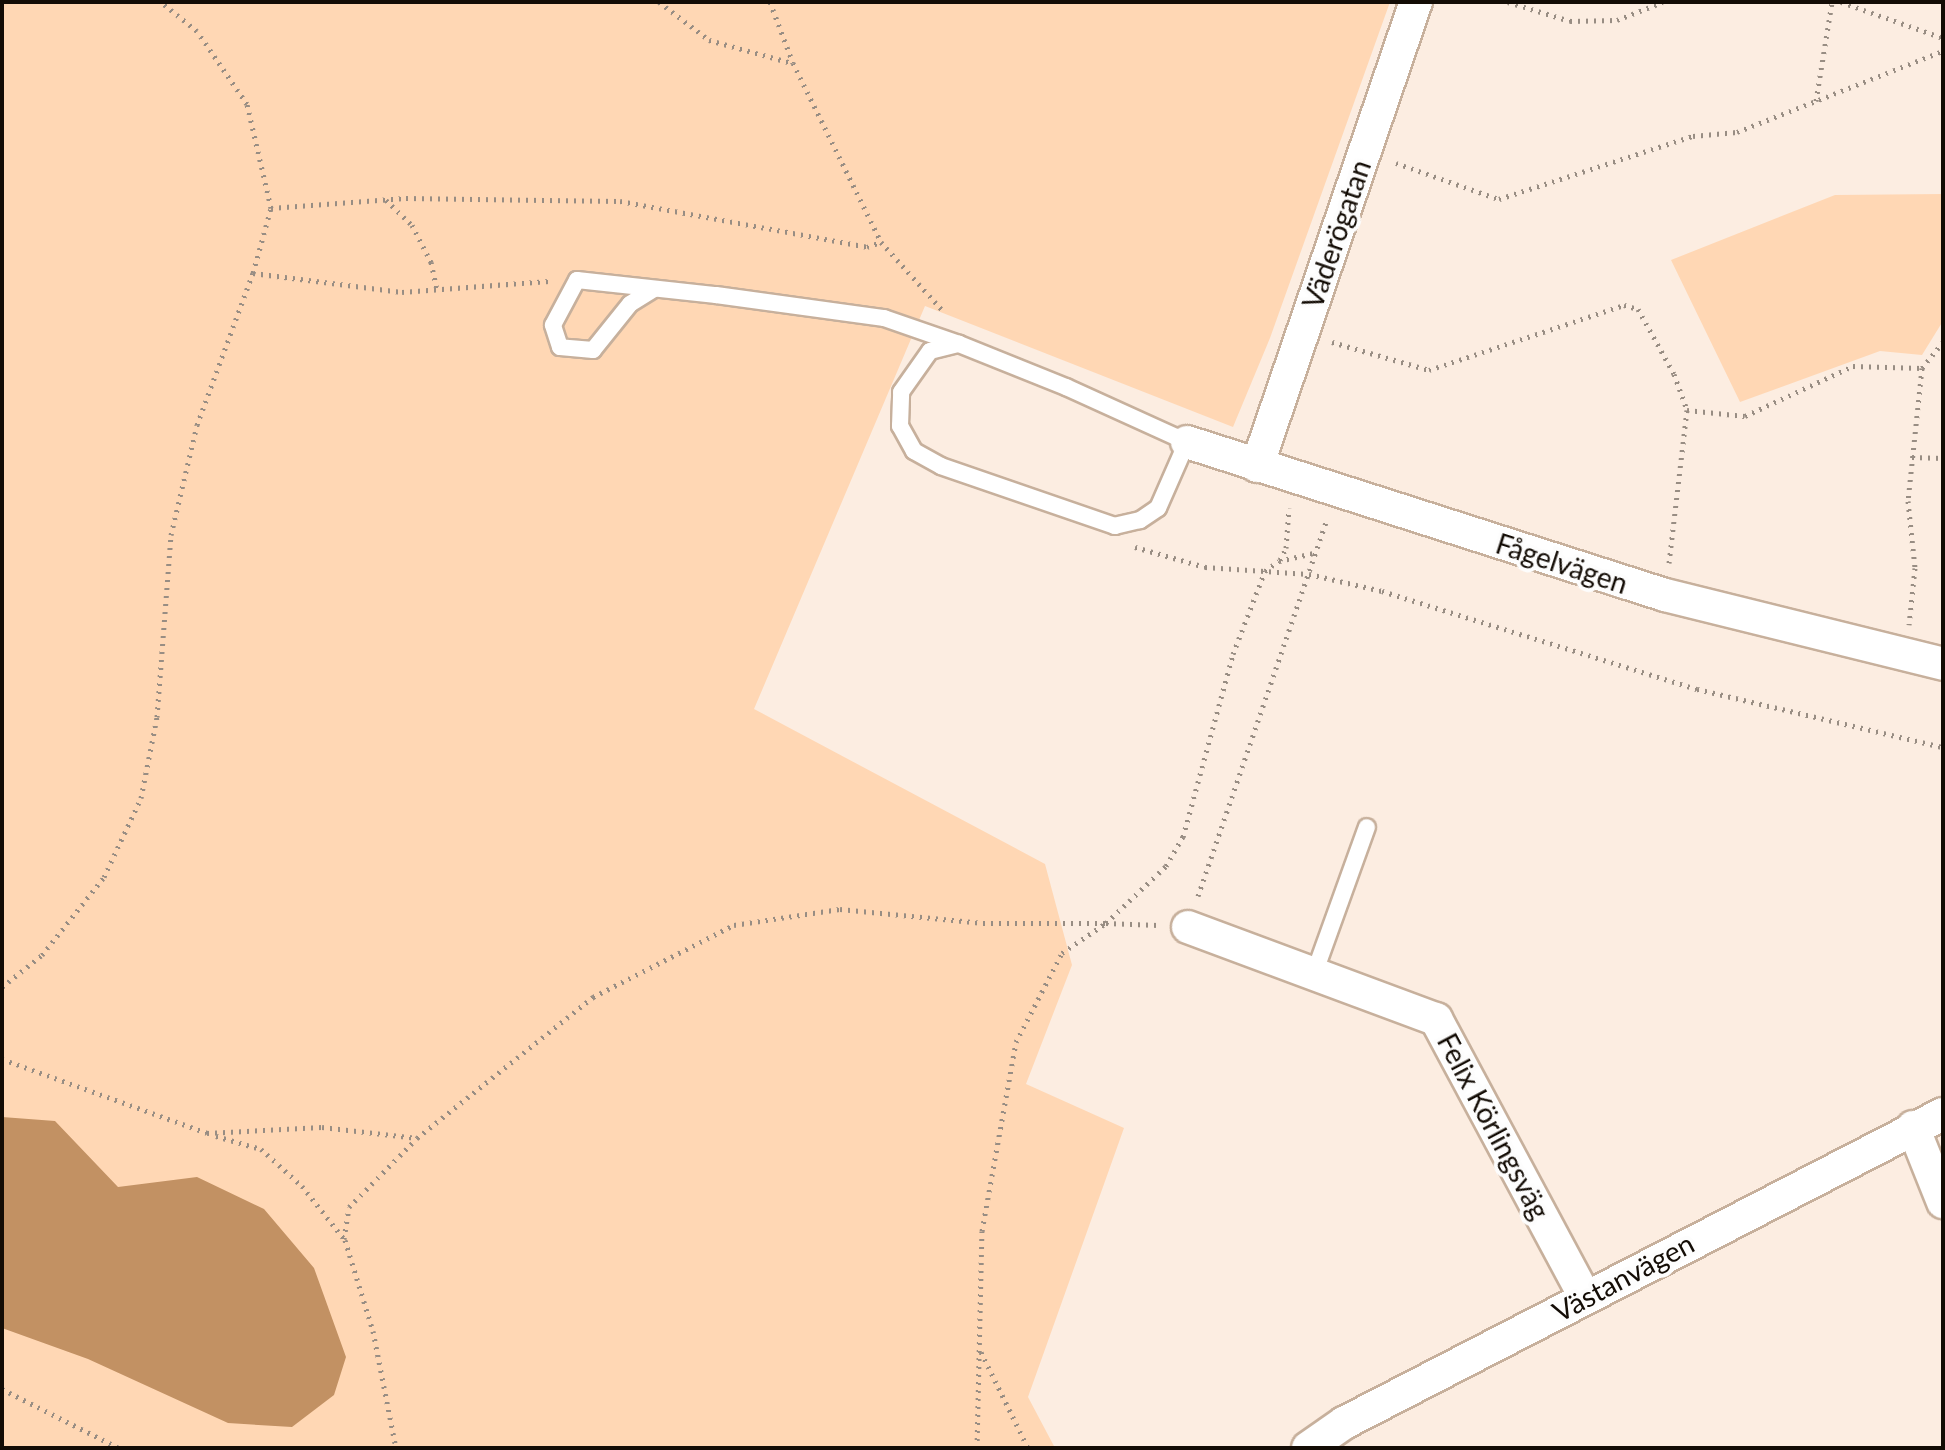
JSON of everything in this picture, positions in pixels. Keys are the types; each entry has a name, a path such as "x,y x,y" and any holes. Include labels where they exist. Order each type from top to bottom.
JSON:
{"street":[{"name":"Väderögatan","path":"1269,469 1364,152 1416,2"},
{"name":"Fågelvägen","path":"1187,442 1665,595 1943,664"},
{"name":"Felix Körlingsväg","path":"1188,927 1436,1019 1585,1297"},
{"name":"Västanvägen","path":"1308,1448 1352,1435 1585,1297 1943,1114"},
{"path":"1913,1127 1943,1202"}],"lane":[{"path":"654,289 630,304 593,350 560,347 553,325 577,280 654,289 884,318 959,344 1187,442 1158,508 1140,520 1115,526 941,466 914,451 900,426 901,392 930,351 959,344"},
{"path":"1314,974 1367,827"}],"path":[{"path":"2,987 42,955 104,877 141,798 157,717 171,535 197,425 253,273 271,208 247,104 197,31 161,2"},
{"path":"659,2 709,40 793,63"},
{"path":"770,2 793,63 881,242 937,304 955,328 959,344"},
{"path":"1508,2 1570,21 1617,20 1663,2"},
{"path":"1816,102 1832,2"},
{"path":"1841,2 1943,38"},
{"path":"1364,152 1499,199 1693,136 1737,132 1943,51"},
{"path":"271,208 386,200 620,201 867,247 881,242"},
{"path":"386,200 412,225 431,262 437,291"},
{"path":"253,273 311,284 437,291 577,280"},
{"path":"1317,337 1429,370 1624,305 1638,309 1674,374 1687,410 1668,576"},
{"path":"1909,635 1915,568 1908,501 1922,368 1943,342"},
{"path":"1687,410 1745,416 1853,366 1922,368"},
{"path":"1912,457 1943,458"},
{"path":"1269,469 1290,528 1279,561"},
{"path":"345,1240 349,1207 417,1138 593,997 734,925 840,909 983,923 1188,927 1337,492"},
{"path":"1131,545 1205,567 1309,574 1382,591 1697,689 1943,747"},
{"path":"977,1448 982,1231 1016,1042 1062,953 1106,923 1166,866 1183,837 1233,654 1265,571 1279,561 1317,552"},
{"path":"2,1059 207,1133 261,1149 302,1186 345,1240 373,1331 396,1448"},
{"path":"207,1133 322,1127 417,1138"},
{"path":"979,1349 1028,1448"},
{"path":"2,1389 119,1448"}],"shaded area":[{"path":"2,2 1390,2 1270,338 1233,427 925,306 754,709 1045,864 1072,965 1026,1084 1124,1128 1028,1397 1055,1448 2,1448"},
{"path":"1943,194 1943,321 1922,355 1880,351 1740,402 1671,260 1835,195"},
{"path":"2,1117 55,1121 118,1187 197,1177 264,1209 314,1268 346,1357 334,1395 292,1427 228,1423 88,1359 2,1328"}]}
